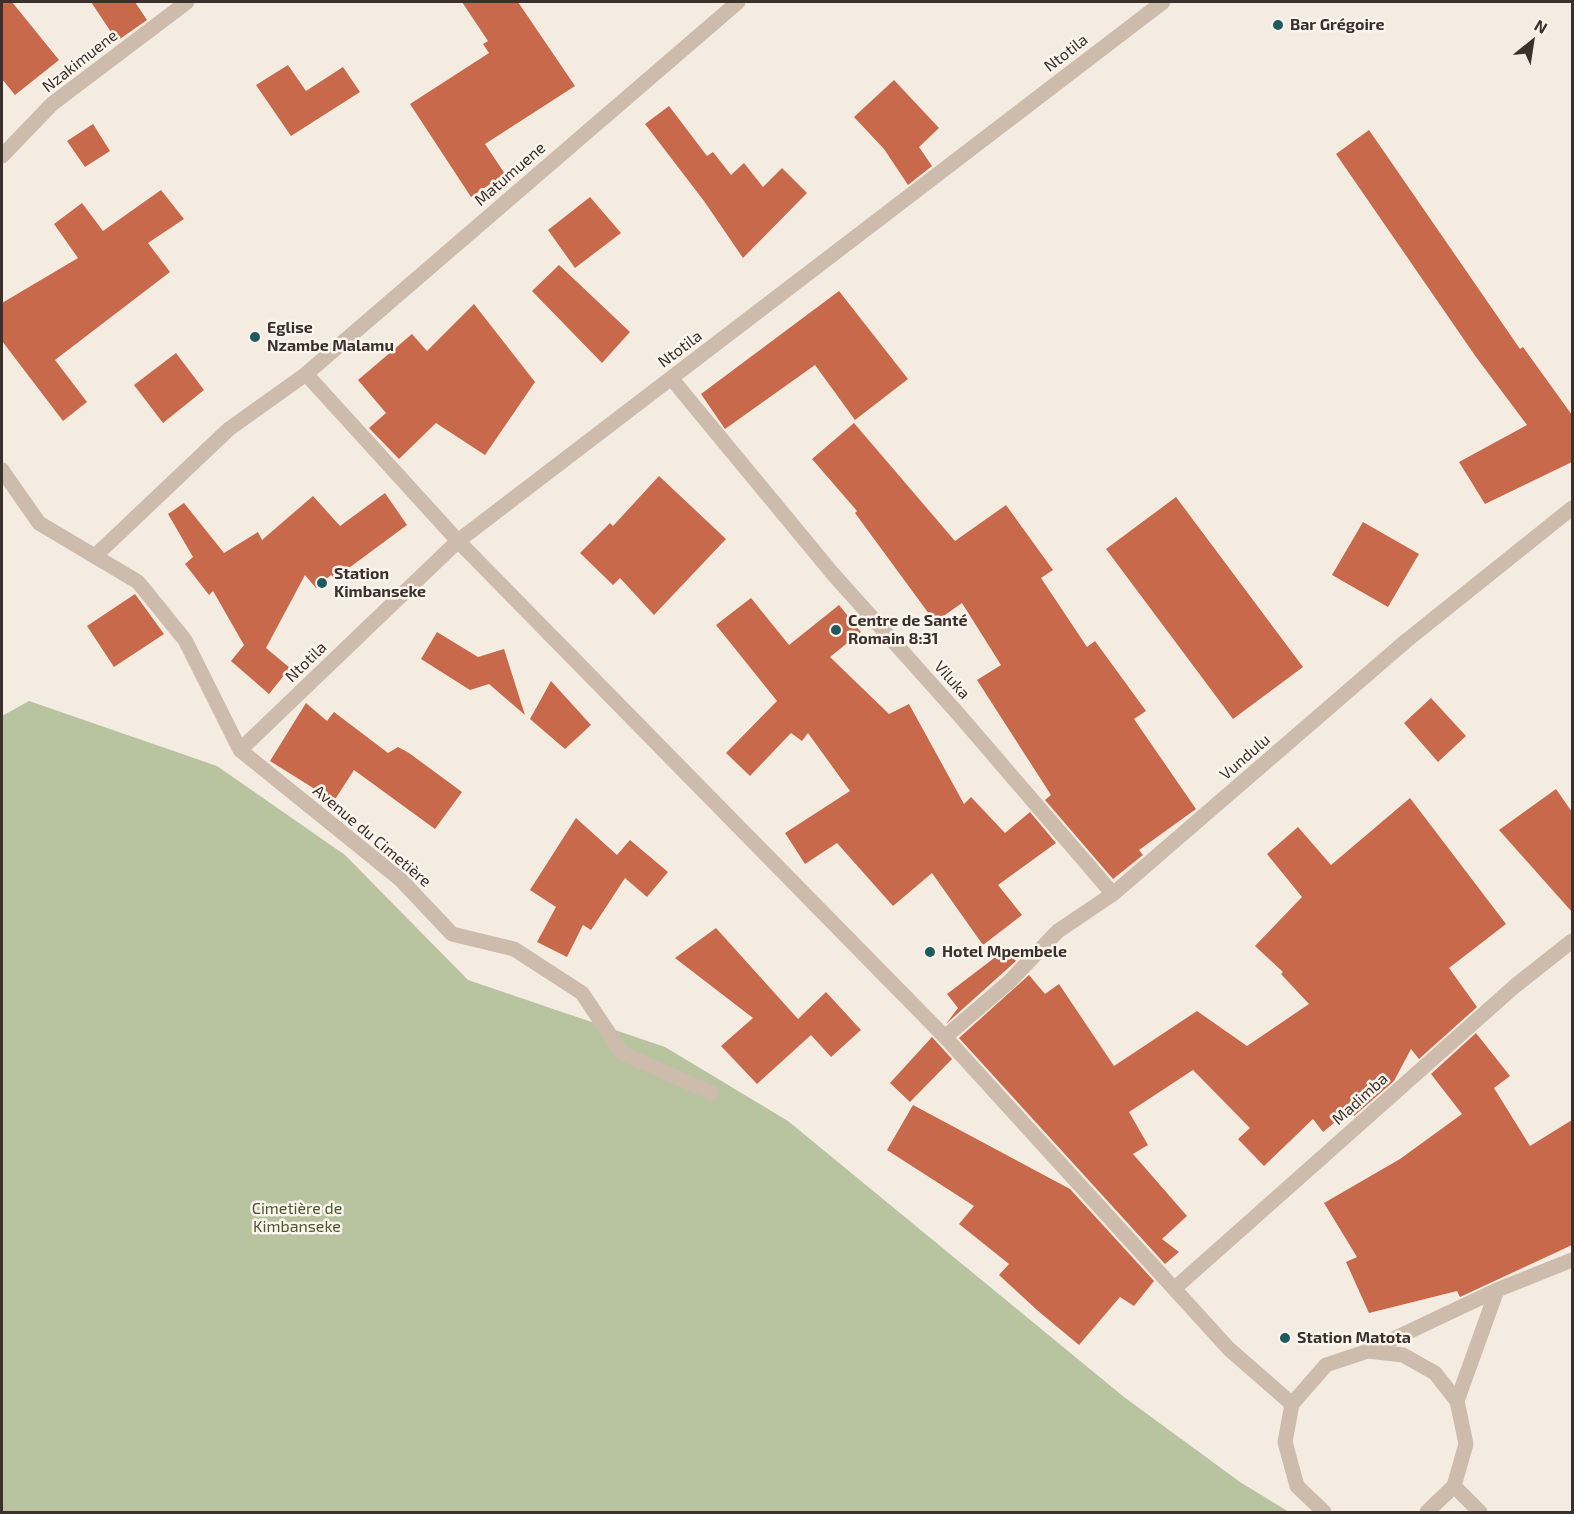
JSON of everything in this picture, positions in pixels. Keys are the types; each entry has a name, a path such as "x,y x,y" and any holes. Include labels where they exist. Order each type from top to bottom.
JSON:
{"street":[{"name":"Nzakimuene","path":"2,156 51,104 187,2"},
{"name":"Matumuene","path":"95,556 229,429 306,374 738,2"},
{"name":"Ntotila","path":"240,750 458,541 1163,2"},
{"path":"306,374 458,541 945,1037 1175,1287 1229,1349 1292,1404"},
{"name":"Viluka","path":"671,378 833,574 960,716 1113,894"},
{"name":"Avenue du Cimetière","path":"2,470 39,523 138,582 185,640 240,750 401,880 452,934 514,949 582,993 622,1053 712,1093"},
{"name":"Vundulu","path":"945,1037 1009,982 1058,931 1113,894 1406,641 1572,508"},
{"name":"Madimba","path":"1175,1287 1515,986 1572,941"},
{"path":"1324,1512 1297,1486 1285,1442 1292,1404 1326,1365 1368,1351 1497,1290 1572,1260"},
{"path":"1457,1401 1497,1290"},
{"path":"1368,1351 1403,1354 1435,1372 1457,1401 1466,1444 1454,1486 1427,1512"},
{"path":"1454,1486 1480,1512"}],"green space":[{"name":"Cimetière de Kimbanseke","path":"29,701 217,766 345,855 468,980 665,1047 788,1121 1124,1397 1240,1482 1289,1512 2,1512 2,716"}],"building":[{"path":"2,2 12,2 59,60 15,95 2,79"},
{"path":"91,2 135,2 147,20 117,41"},
{"path":"462,2 518,2 575,86 485,144 505,174 471,197 410,104 489,53 483,44 488,41"},
{"path":"288,65 306,91 343,67 360,92 291,136 256,85"},
{"path":"894,80 939,128 919,147 932,166 908,185 884,149 854,117"},
{"path":"669,106 707,156 713,152 731,175 744,163 763,187 782,168 807,193 743,258 704,201 645,124"},
{"path":"93,124 110,151 85,167 67,141"},
{"path":"1369,130 1520,349 1523,347 1572,415 1572,462 1485,504 1459,462 1527,425 1476,357 1336,154"},
{"path":"161,190 184,219 148,243 170,272 55,360 87,402 63,421 2,341 2,303 78,258 54,224 82,203 103,231"},
{"path":"590,197 621,233 575,268 548,230"},
{"path":"559,265 630,332 602,363 532,291"},
{"path":"839,291 908,379 855,420 815,365 725,429 701,394"},
{"path":"474,304 535,382 485,455 436,423 399,459 369,428 386,413 358,380 412,334 427,351"},
{"path":"176,353 204,390 163,423 134,385"},
{"path":"854,423 955,541 1006,505 1053,570 1041,578 1087,647 1095,641 1146,711 1134,719 1196,809 1139,850 1143,855 1113,879 1045,800 1051,795 977,680 1001,665 962,603 935,622 855,513 857,511 812,459"},
{"path":"659,476 726,539 654,615 620,578 613,585 580,553 610,523 613,526"},
{"path":"385,493 407,525 334,579 331,575 316,588 305,575 266,648 290,668 269,694 231,661 244,645 213,591 209,595 185,564 193,557 168,514 184,503 224,553 258,532 262,540 313,496 340,526"},
{"path":"1176,497 1303,667 1233,719 1106,549"},
{"path":"1363,522 1419,554 1388,607 1332,575"},
{"path":"135,594 164,634 114,667 87,626"},
{"path":"751,598 789,645 839,605 861,632 830,657 889,714 909,704 964,804 971,797 1005,833 1030,812 1056,843 998,885 1022,915 983,945 932,873 893,906 837,843 805,864 785,833 850,791 808,733 802,741 791,733 750,776 726,753 777,701 716,625"},
{"path":"437,632 478,657 504,649 525,715 489,684 470,690 421,659"},
{"path":"551,681 591,725 565,749 530,719"},
{"path":"1431,698 1466,736 1438,762 1404,723"},
{"path":"306,703 327,721 334,712 388,753 398,747 409,753 462,792 435,829 354,770 334,801 270,761"},
{"path":"1556,789 1572,812 1572,912 1499,830"},
{"path":"1410,798 1506,924 1449,968 1477,1007 1419,1059 1411,1049 1394,1081 1354,1116 1351,1109 1323,1132 1313,1119 1264,1166 1238,1139 1250,1128 1193,1070 1129,1112 1148,1145 1133,1154 1187,1216 1162,1239 1179,1252 1165,1264 959,1038 1029,975 1045,994 1059,984 1114,1066 1197,1011 1247,1046 1309,1004 1281,974 1283,972 1255,946 1302,897 1267,854 1298,827 1331,865"},
{"path":"576,818 617,855 630,840 668,872 647,897 625,878 591,930 583,925 567,957 537,942 556,907 530,890"},
{"path":"716,928 798,1019 826,992 861,1030 831,1057 811,1035 757,1084 721,1046 753,1018 675,958"},
{"path":"1006,949 1016,961 946,1024 958,1008 947,994"},
{"path":"1476,1033 1510,1076 1494,1088 1530,1146 1572,1120 1572,1245 1460,1297 1457,1291 1369,1313 1346,1262 1357,1257 1324,1203 1400,1159 1462,1114 1431,1074"},
{"path":"932,1037 952,1059 910,1102 890,1083"},
{"path":"913,1105 1070,1189 1154,1281 1134,1306 1120,1297 1079,1345 1037,1310 999,1275 1009,1264 959,1224 974,1206 887,1150"}],"place":[{"name":"Bar Grégoire","path":"1278,25"},
{"name":"Eglise Nzambe Malamu","path":"255,337"},
{"name":"Station Kimbanseke","path":"322,583"},
{"name":"Centre de Santé Romain 8:31","path":"836,630"},
{"name":"Hotel Mpembele","path":"930,952"},
{"name":"Station Matota","path":"1285,1338"}]}
